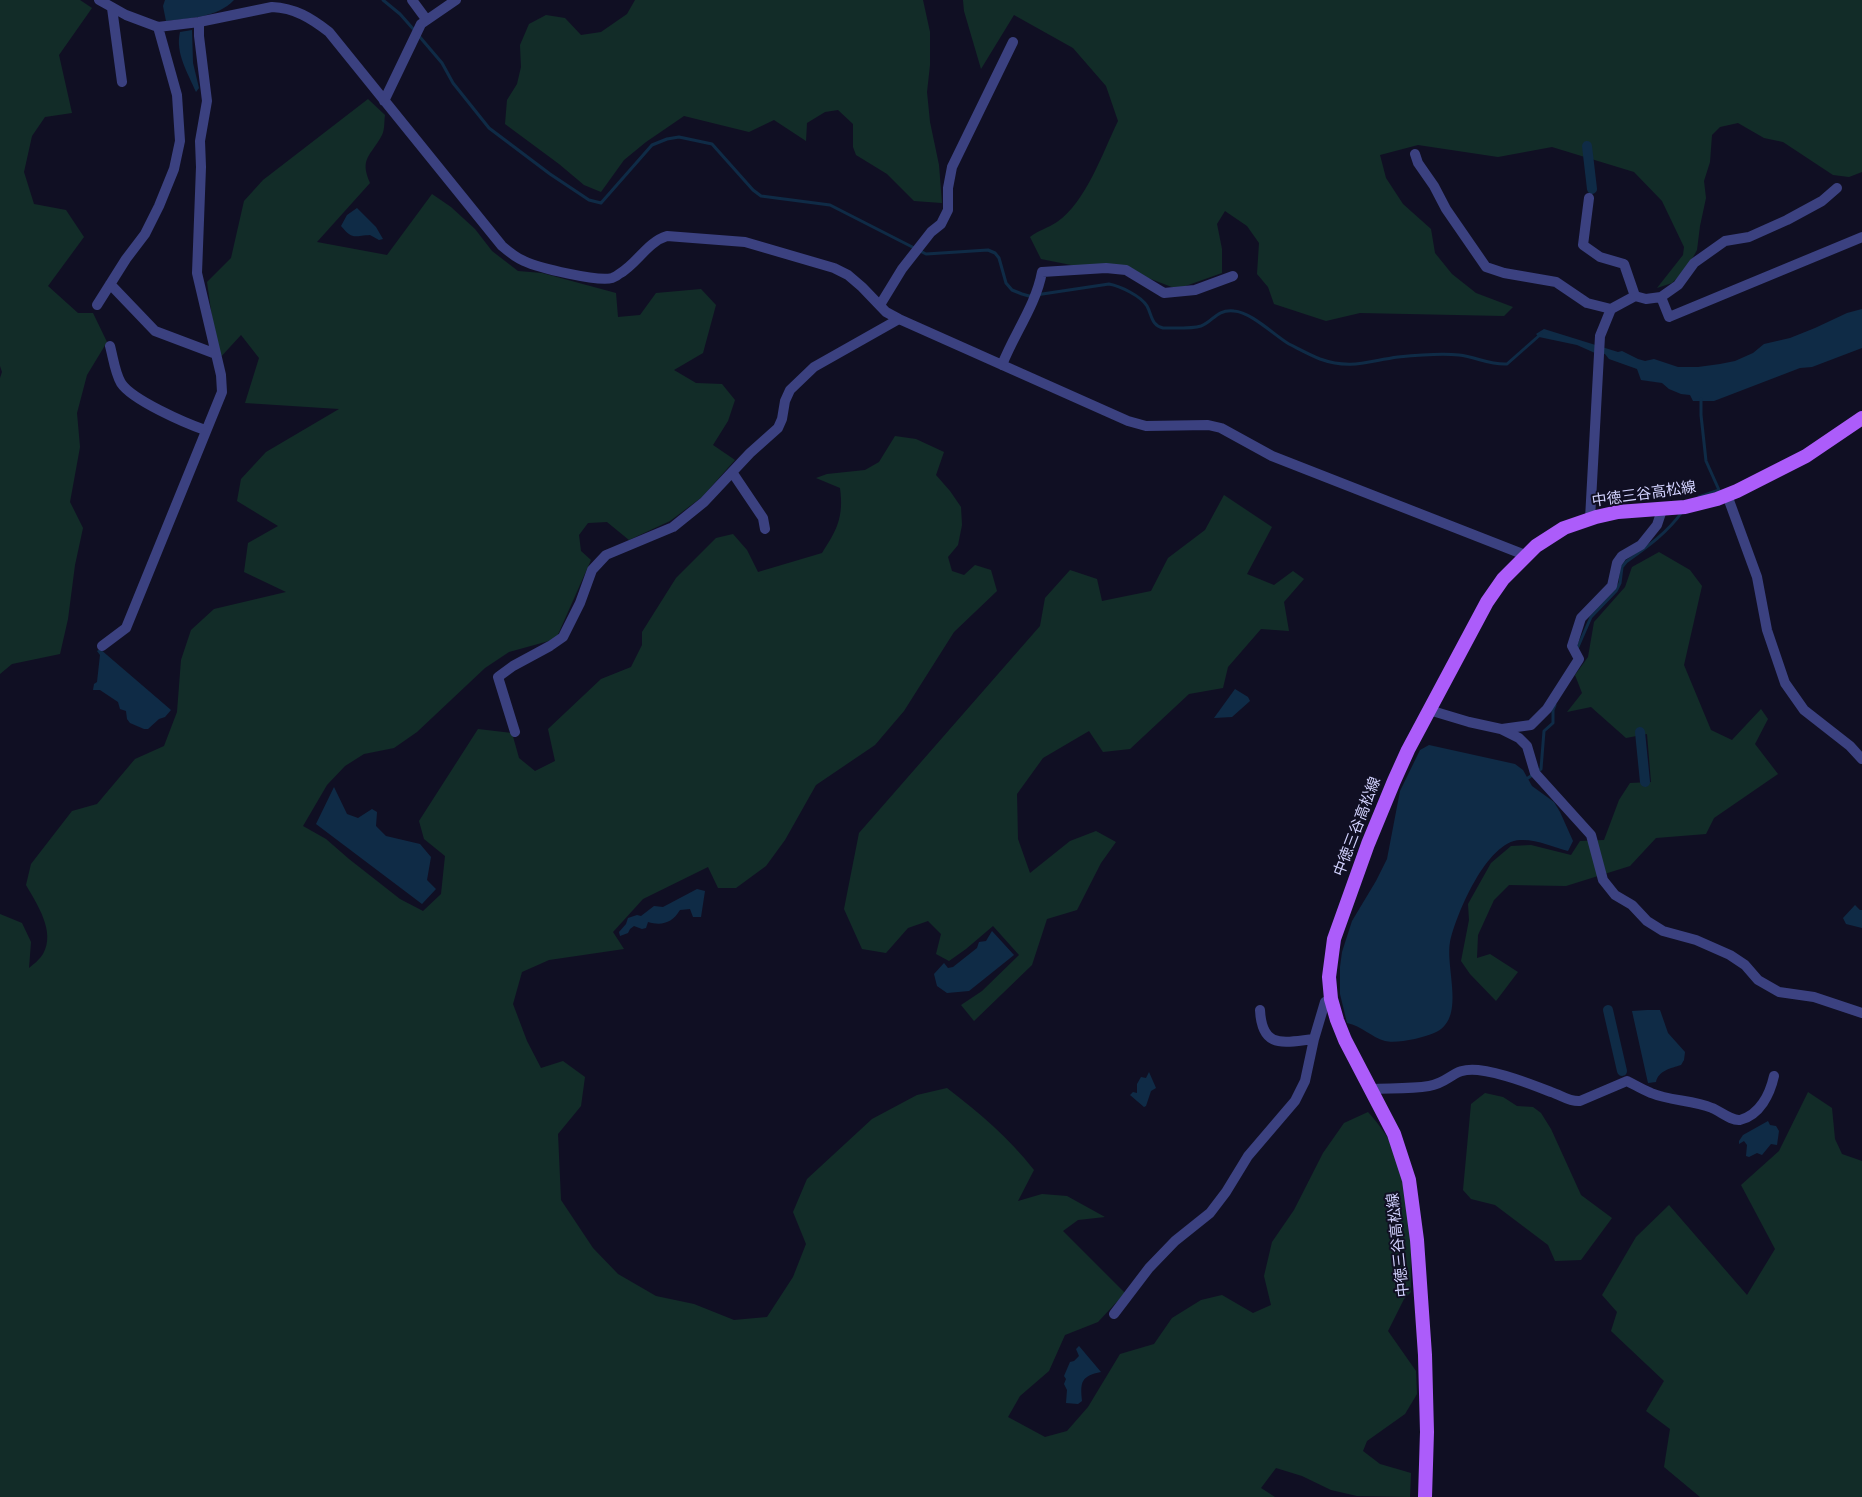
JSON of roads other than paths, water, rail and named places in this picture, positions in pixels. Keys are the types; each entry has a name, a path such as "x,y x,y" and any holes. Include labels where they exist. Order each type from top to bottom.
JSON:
{"main road":[{"name":"中徳三谷高松線","path":"1425,1497 1427,1432 1425,1355 1417,1240 1409,1180 1394,1134 1345,1040 1331,999 1329,977 1334,940 1394,780 1429,710 1488,602 1503,578 1525,555 1564,528 1590,518 1618,512 1662,510 1700,505 1727,495 1806,456 1862,419"}],"street":[{"path":"99,0 112,8 158,27 199,22 272,7 284,8 300,13 314,21 328,32 502,246 511,254 524,261 564,272 602,279 612,278 630,268 660,239 667,236 745,242 834,268 855,281 886,312 898,319 1128,422 1146,426 1208,425 1221,428 1290,464 1525,555"},
{"path":"412,0 426,19"},
{"path":"384,101 416,32 426,19 456,0"},
{"path":"112,8 122,82"},
{"path":"102,646 126,628 222,392 221,375 197,273 201,167 200,141 207,101 199,22"},
{"path":"97,306 126,259 145,234 159,206 174,168 180,142 177,95 158,27"},
{"path":"880,305 902,269 918,248 941,224 948,210 948,188 952,167 1013,42"},
{"path":"180,142 200,141"},
{"path":"1415,154 1418,163 1434,186 1446,209 1486,268 1556,282 1587,303 1611,309"},
{"path":"1590,518 1599,343 1611,309 1635,296 1646,300 1661,297 1678,285 1694,263 1725,241 1749,236 1787,220 1822,201 1837,188"},
{"path":"1589,198 1583,245 1600,257 1624,264 1635,296"},
{"path":"1661,297 1668,317 1862,237"},
{"path":"1002,365 1036,294 1042,272 1106,268 1126,270 1164,293 1195,290 1233,276"},
{"path":"110,284 154,331 216,354"},
{"path":"515,732 498,678 513,666 563,637 580,603 592,570 606,556 673,527 704,502 778,428 790,390 814,367 898,319"},
{"path":"110,346 121,382 130,393 186,423 205,430"},
{"path":"732,472 763,518 765,529"},
{"path":"1727,495 1757,577 1767,630 1785,683 1804,710 1850,746 1862,759"},
{"path":"1501,729 1531,725 1547,709 1579,659 1572,646 1581,618 1612,586 1617,562 1622,556 1641,545 1657,525 1662,510"},
{"path":"1429,710 1501,729 1519,738 1527,746 1535,773 1591,835 1603,880 1615,895 1632,906 1647,921 1663,932 1696,940 1730,955 1745,965 1758,980 1779,992 1814,997 1862,1013"},
{"path":"1114,1314 1149,1268 1175,1241 1210,1213 1226,1192 1248,1156 1295,1101 1305,1081 1314,1039 1325,1002 1331,999"},
{"path":"1260,1010 1260,1022 1272,1039 1278,1042 1314,1039"},
{"path":"1371,1089 1429,1086 1442,1082 1458,1071 1466,1069 1480,1070 1516,1080 1552,1092 1573,1102 1580,1102 1627,1081 1652,1094 1709,1106 1739,1120 1750,1115 1761,1106 1771,1089 1774,1076"}],"water":[{"path":"165,0 234,0 211,14 166,21 163,6"},
{"path":"192,30 193,63 199,88 196,92 183,63 179,48 180,32"},
{"path":"357,208 376,227 383,239 379,240 370,235 354,236 341,226 347,215"},
{"path":"1862,309 1862,348 1812,367 1800,368 1714,401 1693,401 1690,395 1681,394 1669,389 1662,383 1641,380 1637,369 1609,359 1605,354 1595,353 1577,345 1539,337 1536,334 1544,329 1618,352 1622,351 1645,361 1654,359 1678,367 1698,367 1735,361 1753,353 1764,344 1790,338 1847,313"},
{"path":"100,649 171,710 165,717 159,719 148,729 144,729 130,723 127,719 126,711 120,709 118,702 100,690 93,690 94,684 97,682 100,655 97,651"},
{"path":"1235,689 1248,697 1250,701 1232,717 1214,718"},
{"path":"1429,745 1515,764 1523,770 1532,786 1554,802 1573,841 1568,851 1539,842 1520,840 1508,844 1496,852 1475,881 1453,930 1449,953 1452,993 1450,1017 1444,1026 1434,1033 1410,1040 1390,1042 1347,1023 1340,994 1340,967 1342,952 1352,921 1387,859 1400,791 1420,750"},
{"path":"334,787 347,814 358,818 372,809 377,812 376,826 386,836 420,844 431,857 427,880 436,889 422,904 316,824"},
{"path":"697,889 705,891 701,917 693,917 690,909 680,910 670,921 658,924 648,922 646,928 642,929 634,926 628,933 620,936 619,932 626,924 628,918 637,915 641,916 654,906 663,907"},
{"path":"1855,905 1862,910 1862,928 1846,924 1843,918"},
{"path":"992,931 1014,955 969,991 947,993 937,986 934,974 944,963 948,968 953,967 977,948 979,942 986,941"},
{"path":"1660,1010 1668,1033 1685,1052 1681,1065 1659,1075 1656,1082 1648,1083 1632,1011"},
{"path":"1149,1072 1156,1088 1151,1091 1144,1107 1130,1095 1133,1092 1137,1093 1137,1084 1141,1077 1146,1078"},
{"path":"1768,1121 1770,1125 1776,1126 1779,1131 1777,1145 1771,1144 1762,1155 1757,1153 1749,1157 1746,1156 1747,1145 1744,1141 1739,1144 1739,1141 1743,1135"},
{"path":"1079,1346 1101,1372 1089,1376 1083,1381 1081,1389 1082,1401 1078,1404 1066,1403 1067,1390 1064,1384 1066,1379 1064,1376 1070,1362 1079,1356 1076,1349"}],"waterway":[{"path":"383,0 400,14 415,31"},
{"path":"419,36 442,63 453,83 489,128 550,174 589,200 601,203 652,145 679,137 712,144 753,190 761,196 830,205 926,254 988,250 995,253 999,258 1006,283 1012,290 1029,296 1109,284 1114,285 1130,292 1144,302 1156,325 1163,328 1201,326 1223,312 1241,312 1262,324 1289,344 1312,356 1341,364 1444,354 1507,364 1541,334"},
{"path":"1587,146 1592,189"},
{"path":"1699,497 1719,490 1706,461 1701,399"},
{"path":"1577,649 1591,617 1616,591 1620,583 1622,567 1663,533 1682,512"},
{"path":"1528,778 1541,769 1544,731 1553,723 1555,705"},
{"path":"1640,732 1645,782"},
{"path":"1608,1010 1622,1071"}]}
